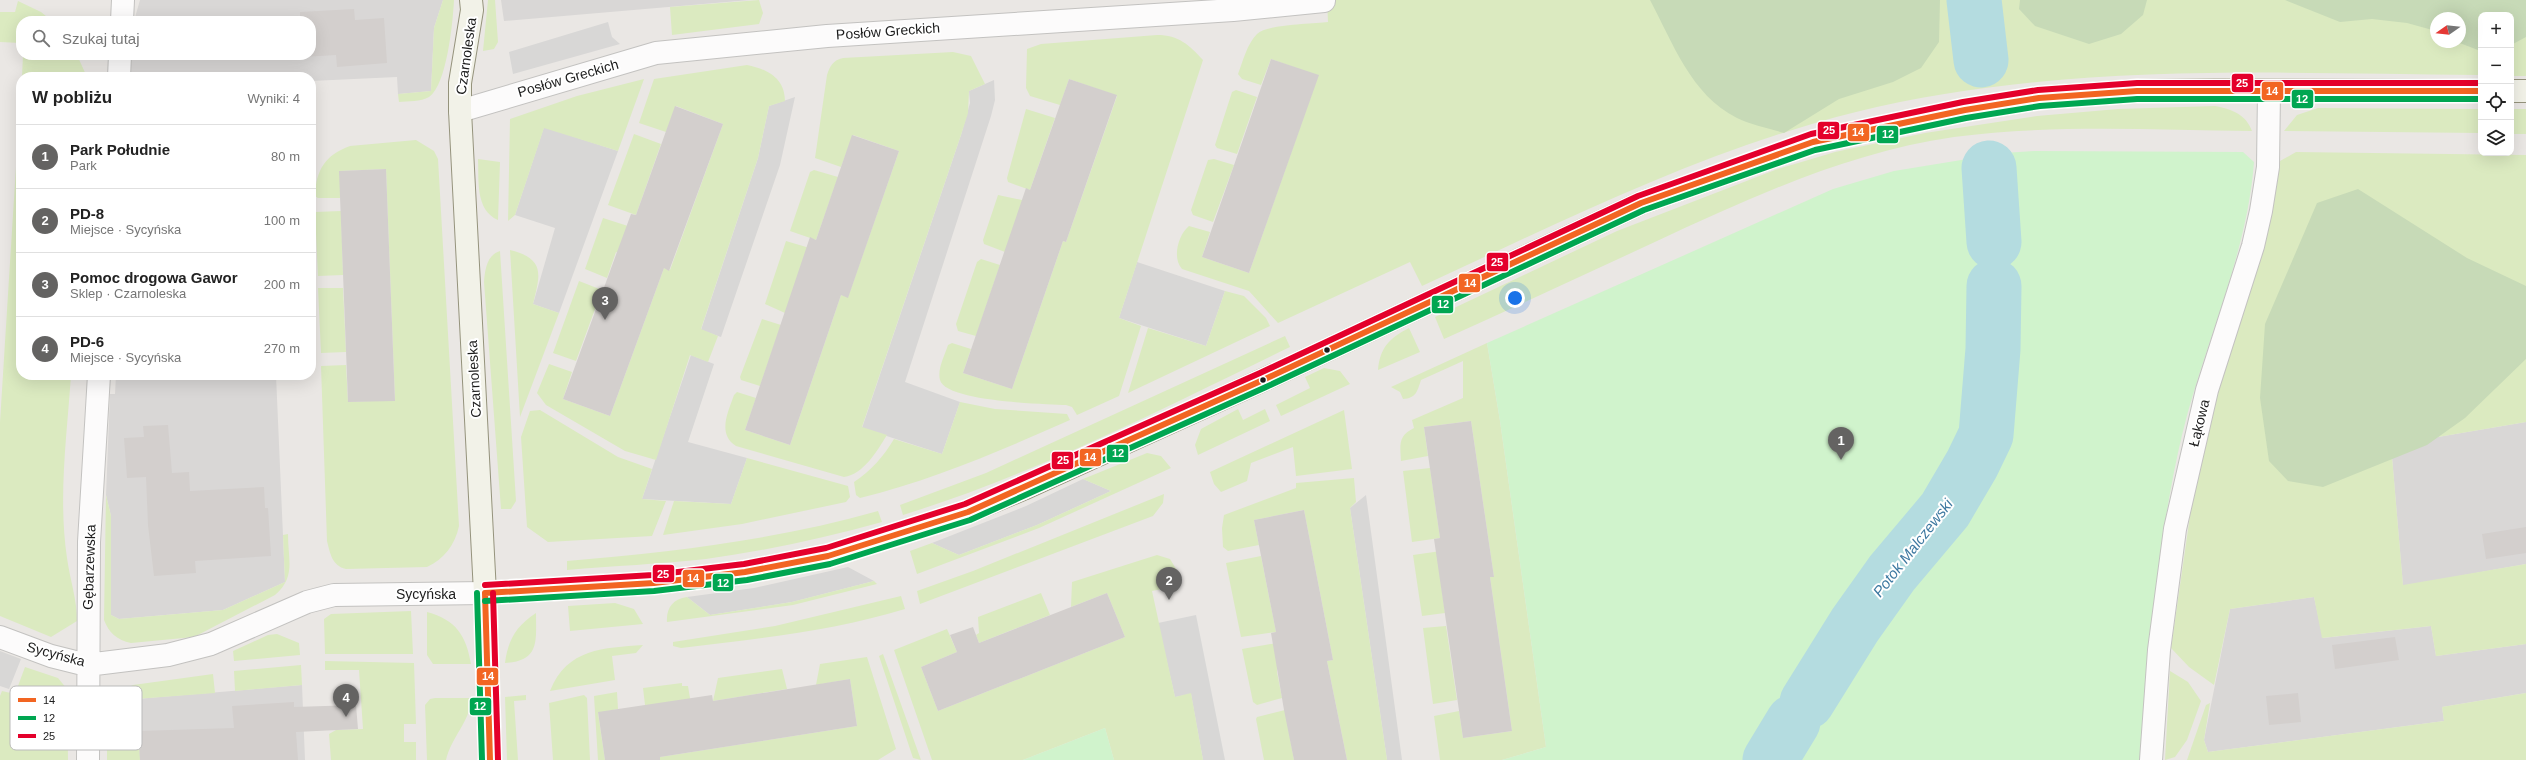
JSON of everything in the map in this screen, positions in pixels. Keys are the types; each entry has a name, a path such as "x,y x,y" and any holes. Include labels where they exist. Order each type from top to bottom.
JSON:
{"street":[{"name":"Czarnoleska","path":"471,0 472,10 460,83 460,110 485,593 490,760"},
{"name":"Posłów Greckich","path":"460,110 656,54 701,47 858,33 1219,11 1324,1"},
{"path":"119,72 120,60"},
{"name":"Sycyńska","path":"0,637 51,656 87,664 183,653 211,644 260,621 318,598 334,595 485,593 654,583 745,572 828,556 968,512 1023,489 1263,380 1641,203 1813,142 1917,118 2039,98 2137,91 2478,91"},
{"name":"Łąkowa","path":"2151,760 2159,650 2175,529 2207,390 2253,246 2261,211 2268,167 2269,91"},
{"path":"2514,91 2526,92"},
{"name":"Gębarzewska","path":"87,686 89,534 99,380"},
{"name":"Gębarzewska","path":"88,750 88,760"}],"shaded area":[{"path":"140,0 443,0 434,28 431,91 398,94 397,77 316,81 316,72 131,72 131,60 316,60 316,16 135,16"},
{"path":"501,0 750,0 504,21"},
{"path":"608,22 612,37 620,44 513,74 509,52"},
{"path":"994,80 995,100 991,116 905,382 960,402 942,454 862,428 961,135 970,103 969,91"},
{"path":"795,97 780,165 721,337 701,330 758,158 769,106"},
{"path":"544,127 618,151 559,313 533,304 555,228 515,215"},
{"path":"1137,262 1225,291 1206,346 1119,318"},
{"path":"691,355 714,364 688,442 747,458 731,504 642,499"},
{"path":"116,380 276,380 285,582 223,610 119,619 111,615 111,516 106,495 110,394 115,394"},
{"path":"2526,422 2526,564 2403,586 2391,445"},
{"path":"1083,479 1111,491 1037,525 959,555 932,543 1026,506"},
{"path":"1366,495 1402,760 1387,760 1350,508"},
{"path":"848,567 874,581 792,602 710,615 687,597 754,588"},
{"path":"2314,597 2323,638 2431,626 2436,656 2526,644 2526,693 2442,707 2444,721 2208,752 2204,740 2230,609"},
{"path":"1196,615 1225,760 1203,760 1191,694 1175,697 1158,623"},
{"path":"0,651 21,659 9,689 0,686"},
{"path":"302,685 305,760 107,760 107,750 142,750 142,698"}],"green space":[{"path":"443,0 454,0 448,52 445,67 440,80 435,90 426,99 399,102 398,94 431,91 434,28"},
{"path":"488,0 495,0 498,42 494,49 483,51"},
{"path":"759,0 763,13 759,24 672,35 670,7"},
{"path":"1327,0 2526,0 2526,76 2514,76 2514,12 2478,12 2478,75 2324,73 2167,74 2088,78 2010,85 1933,96 1856,112 1799,128 1744,146 1581,212 1422,286 1410,262 1278,323 1249,291 1182,269 1177,259 1177,253 1179,241 1189,226 1210,232 1202,257 1249,273 1318,76 1271,59 1261,85 1242,79 1238,74 1246,53 1257,34 1270,28 1328,22"},
{"path":"1650,0 1940,0 1939,42 1921,68 1893,82 1839,99 1784,133 1754,125 1737,118 1721,108 1707,96 1695,82 1685,66"},
{"path":"2020,0 2147,0 2143,15 2121,34 2089,44 2035,26 2019,9"},
{"path":"2285,0 2526,0 2526,37 2514,43 2514,12 2478,12 2478,50 2466,45 2466,12 2430,12 2430,29 2407,23 2372,19 2340,22"},
{"path":"18,1 41,12 46,16 16,16 16,43 0,42 0,12 15,12"},
{"path":"1165,35 1178,39 1188,45 1203,60 1119,318 1141,326 1119,396 1077,415 1072,407 1066,405 1019,402 977,397 959,393 946,387 940,380 939,376 948,345 952,343 971,349 963,373 1012,389 1063,241 1066,242 1117,96 1069,79 1060,105 1030,96 1026,88 1027,49 1041,44"},
{"path":"953,52 971,56 985,84 969,91 968,113 961,135 862,427 887,435 864,467 851,475 844,477 736,446 730,441 725,429 729,408 734,395 737,392 756,398 745,430 790,445 841,295 848,297 899,151 853,135 841,167 815,158 827,75 831,66 837,60 843,58"},
{"path":"23,60 79,60 85,72 22,72"},
{"path":"747,65 761,69 774,76 782,86 785,101 769,106 758,158 701,329 718,336 708,362 690,355 656,460 625,451 546,405 537,393 549,364 572,372 563,399 610,416 664,268 670,270 723,124 676,106 666,132 639,123 654,79"},
{"path":"644,79 618,151 544,128 515,215 508,221 510,119 577,96"},
{"path":"1236,90 1257,97 1237,154 1217,148 1215,145 1232,92"},
{"path":"2215,106 2227,109 2242,116 2252,131 2103,129 2028,130 1954,137 1915,144 1877,153 1839,165 1765,193 1729,208 1444,339 1435,317 1617,231 1775,170 1835,152 1925,133 2037,116 2118,109"},
{"path":"2318,108 2478,109 2478,133 2284,131 2297,115"},
{"path":"1026,109 1055,118 1030,190 1008,182 1007,178"},
{"path":"2514,109 2526,109 2526,134 2514,134"},
{"path":"634,134 661,144 636,215 608,205"},
{"path":"416,140 434,151 438,159 459,526 455,539 448,551 439,560 427,567 346,569 338,565 332,558 327,541 321,366 346,365 348,402 395,400 386,169 340,171 340,198 318,198 316,197 317,178 328,159 334,154 350,146"},
{"path":"2034,151 2243,152 2254,162 2250,197 2243,232 2224,300 2191,401 2173,475 2160,556 2148,678 2142,760 1502,760 1546,747 1500,421 1487,343 1833,189 1894,171 2004,153"},
{"path":"2296,152 2478,154 2478,156 2526,155 2526,422 2391,445 2403,585 2526,564 2526,644 2436,656 2431,626 2322,638 2314,597 2230,609 2214,685 2189,667 2171,648 2194,488 2214,406 2269,222 2280,161"},
{"path":"478,159 500,162 498,220 485,209 482,202 479,185"},
{"path":"1214,159 1234,165 1213,222 1193,215 1191,210 1208,160"},
{"path":"16,167 16,380 71,380 64,466 63,513 64,535 75,597 77,621 51,637 0,616 0,422"},
{"path":"814,170 838,177 816,240 790,231 810,172"},
{"path":"2358,189 2467,258 2526,286 2526,359 2465,418 2427,445 2323,487 2288,481 2269,461 2260,398 2265,324 2317,203"},
{"path":"998,195 1027,201 1005,252 984,244 983,240"},
{"path":"341,211 343,275 318,276 316,212"},
{"path":"603,218 631,227 621,254 616,252 607,278 585,269"},
{"path":"786,241 813,249 785,313 765,304"},
{"path":"510,250 530,258 535,263 538,270 533,304 559,313 520,417"},
{"path":"500,251 516,501 511,509 501,509 484,282 489,259"},
{"path":"981,259 1000,265 976,336 958,331 956,324 977,262"},
{"path":"579,281 602,290 576,361 553,353"},
{"path":"318,288 343,288 346,352 321,353"},
{"path":"1225,291 1244,296 1266,318 1270,326 1128,393 1148,328 1206,346"},
{"path":"762,319 781,325 760,386 741,380 740,377"},
{"path":"1409,328 1420,352 1378,370 1383,350 1387,344"},
{"path":"1285,336 1290,347 1148,416 1003,480 903,515 900,505 986,473"},
{"path":"1487,343 1500,421 1546,747 1502,760 1440,760 1434,716 1459,711 1463,738 1512,731 1490,577 1494,577 1471,421 1424,427 1428,456 1401,461 1401,441 1405,434 1414,428 1412,420 1463,398 1463,361 1421,380 1417,391 1411,397 1403,399 1400,392 1391,387"},
{"path":"1324,368 1340,371 1350,384 1281,416 1276,405 1310,388 1305,377"},
{"path":"960,402 995,409 1067,414 1070,420 967,464 887,491 860,498 856,495 854,482 877,463 894,439 942,454"},
{"path":"1238,409 1243,420 1265,409 1270,421 1198,455 1195,445 1201,429"},
{"path":"540,410 618,457 652,469 642,499 666,501 652,536 548,542 527,527 521,437 530,411"},
{"path":"1344,410 1352,469 1296,476 1293,447 1251,463 1247,481 1221,492 1214,484 1210,472"},
{"path":"1147,453 1161,456 1171,468 1039,528 917,574 910,551 932,543 959,555 1037,525 1111,491 1083,479"},
{"path":"747,458 848,486 850,497 846,502 742,524 663,535 674,501 731,504"},
{"path":"1430,468 1440,538 1412,542 1403,471"},
{"path":"1354,478 1356,502 1350,508 1387,760 1347,760 1327,661 1333,660 1304,510 1254,520 1259,545 1228,551 1223,547 1222,528 1224,515 1296,488 1296,483"},
{"path":"1164,494 1163,503 1153,516 920,604 917,591 973,571"},
{"path":"106,495 111,516 111,615 119,619 223,610 285,582 283,535 288,534 289,568 286,582 275,595 194,637 131,643 122,640 108,629 104,620"},
{"path":"878,511 882,522 816,539 772,548 706,559 567,570 567,561 724,544 801,530"},
{"path":"1441,551 1441,584 1445,613 1422,616 1413,555"},
{"path":"1157,555 1170,559 1178,572 1181,585 1152,591 1175,697 1191,693 1203,760 1114,760 1105,728 1023,760 932,760 894,650 947,629 957,652 921,667 938,711 1125,637 1107,593 1071,607 1072,582"},
{"path":"1261,556 1276,632 1241,637 1226,563"},
{"path":"874,581 877,584 793,605 667,622 668,612 671,605 682,598 687,597 710,615 792,602"},
{"path":"1041,593 1050,615 979,643 976,635 979,633 978,617"},
{"path":"901,596 905,609 878,617 823,629 681,648 673,646 673,642 775,626"},
{"path":"615,603 634,609 643,624 570,631 568,606"},
{"path":"411,611 413,654 325,654 324,619 331,614"},
{"path":"427,612 445,619 458,630 463,637 471,664 433,664 427,655"},
{"path":"536,613 534,648 525,658 505,663 508,647 514,634 523,623"},
{"path":"1446,626 1457,700 1433,704 1423,628"},
{"path":"277,634 299,643 300,655 234,661 233,651 268,635"},
{"path":"1277,643 1277,672 1282,698 1257,705 1253,702 1242,649"},
{"path":"643,645 636,653 612,656 615,680 550,691 557,677 566,666 577,658 588,653 614,647"},
{"path":"883,654 921,760 913,758 879,656"},
{"path":"867,657 896,749 878,760 660,760 660,757 857,726 850,679 816,685 820,664"},
{"path":"325,661 414,663 416,724 404,724 404,742 416,742 416,760 331,760 329,734 336,730 363,729 359,670 325,670"},
{"path":"301,665 302,685 235,691 234,671"},
{"path":"25,667 58,678 65,686 18,686"},
{"path":"782,669 787,689 713,701 718,678"},
{"path":"2170,671 2188,682 2201,701 2187,740 2175,757 2165,760"},
{"path":"213,674 215,693 142,699 142,686 131,686"},
{"path":"682,683 682,686 688,686 691,704 645,705 643,688"},
{"path":"2,691 10,693 10,750 68,750 68,760 0,760 0,696"},
{"path":"617,692 618,709 598,713 605,760 598,760 594,696"},
{"path":"2526,693 2526,760 2187,760 2206,705 2210,703 2204,740 2208,752 2444,721 2442,707"},
{"path":"526,695 526,700 514,701 518,760 507,760 505,697"},
{"path":"584,695 587,698 590,760 553,760 549,703"},
{"path":"472,698 468,714 448,752 446,760 427,760 425,705 430,699"},
{"path":"1285,710 1294,760 1264,760 1256,719 1257,717"},
{"path":"1105,728 1114,760 1023,760"},
{"path":"107,750 139,750 140,760 107,760"}],"building":[{"path":"354,9 355,20 384,18 387,63 337,67 336,55 316,56 316,16 300,16 300,12"},
{"path":"1271,59 1319,75 1249,273 1202,257"},
{"path":"1069,79 1117,95 1066,242 1063,241 1012,389 963,373 1026,188 1030,190"},
{"path":"675,106 723,124 669,271 664,268 610,416 563,399 631,214 636,215"},
{"path":"852,135 899,151 848,298 841,295 790,445 745,430 810,237 816,240"},
{"path":"386,169 395,401 348,402 339,171"},
{"path":"1471,421 1494,577 1490,577 1512,731 1463,738 1434,539 1440,538 1424,427"},
{"path":"168,425 172,473 189,472 190,491 264,487 265,508 268,508 271,556 195,561 196,573 154,576 148,525 146,477 127,478 124,438 144,437 143,426"},
{"path":"1304,510 1333,660 1327,661 1347,760 1294,760 1284,710 1271,633 1276,632 1254,520"},
{"path":"2526,527 2526,553 2486,559 2482,534"},
{"path":"1107,593 1125,637 938,711 921,667 957,652 950,635 973,627 979,643"},
{"path":"2395,637 2399,660 2335,669 2332,645"},
{"path":"850,679 857,726 660,757 660,760 605,760 598,712 712,695 713,701"},
{"path":"2298,693 2301,722 2269,725 2266,696"},
{"path":"294,702 294,707 356,705 358,729 296,732 298,760 140,760 140,750 142,750 142,731 234,728 232,706"}],"waterway":[{"name":"Potok Malczewski","path":"1974,0 1981,60"},
{"name":"Potok Malczewski","path":"1989,168 1994,242"},
{"name":"Potok Malczewski","path":"1807,702 1855,625 1892,573 1945,510 1972,464 1986,435 1993,349 1994,286"},
{"name":"Potok Malczewski","path":"1770,760 1793,722"}],"transit line":[{"name":"25","path":"485,585 653,575 744,564 826,548 965,504 1260,373 1638,196 1811,134 1963,102 2038,90 2137,83 2478,83"},
{"name":"14","path":"485,593 654,583 745,572 828,556 968,512 1263,380 1641,203 1813,142 1965,110 2039,98 2137,91 2478,91"},
{"name":"12","path":"485,601 654,591 747,580 830,564 970,520 1266,387 1644,210 1815,150 1966,118 2040,106 2137,99 2478,99"},
{"name":"12","path":"477,593 482,760"},
{"name":"14","path":"485,593 490,760"},
{"name":"25","path":"493,593 498,760"}],"place":[{"name":"Pomoc drogowa Gawor","path":"605,320"},
{"name":"Park Południe","path":"1841,460"},
{"name":"PD-8","path":"1169,600"},
{"name":"PD-6","path":"346,717"}]}
